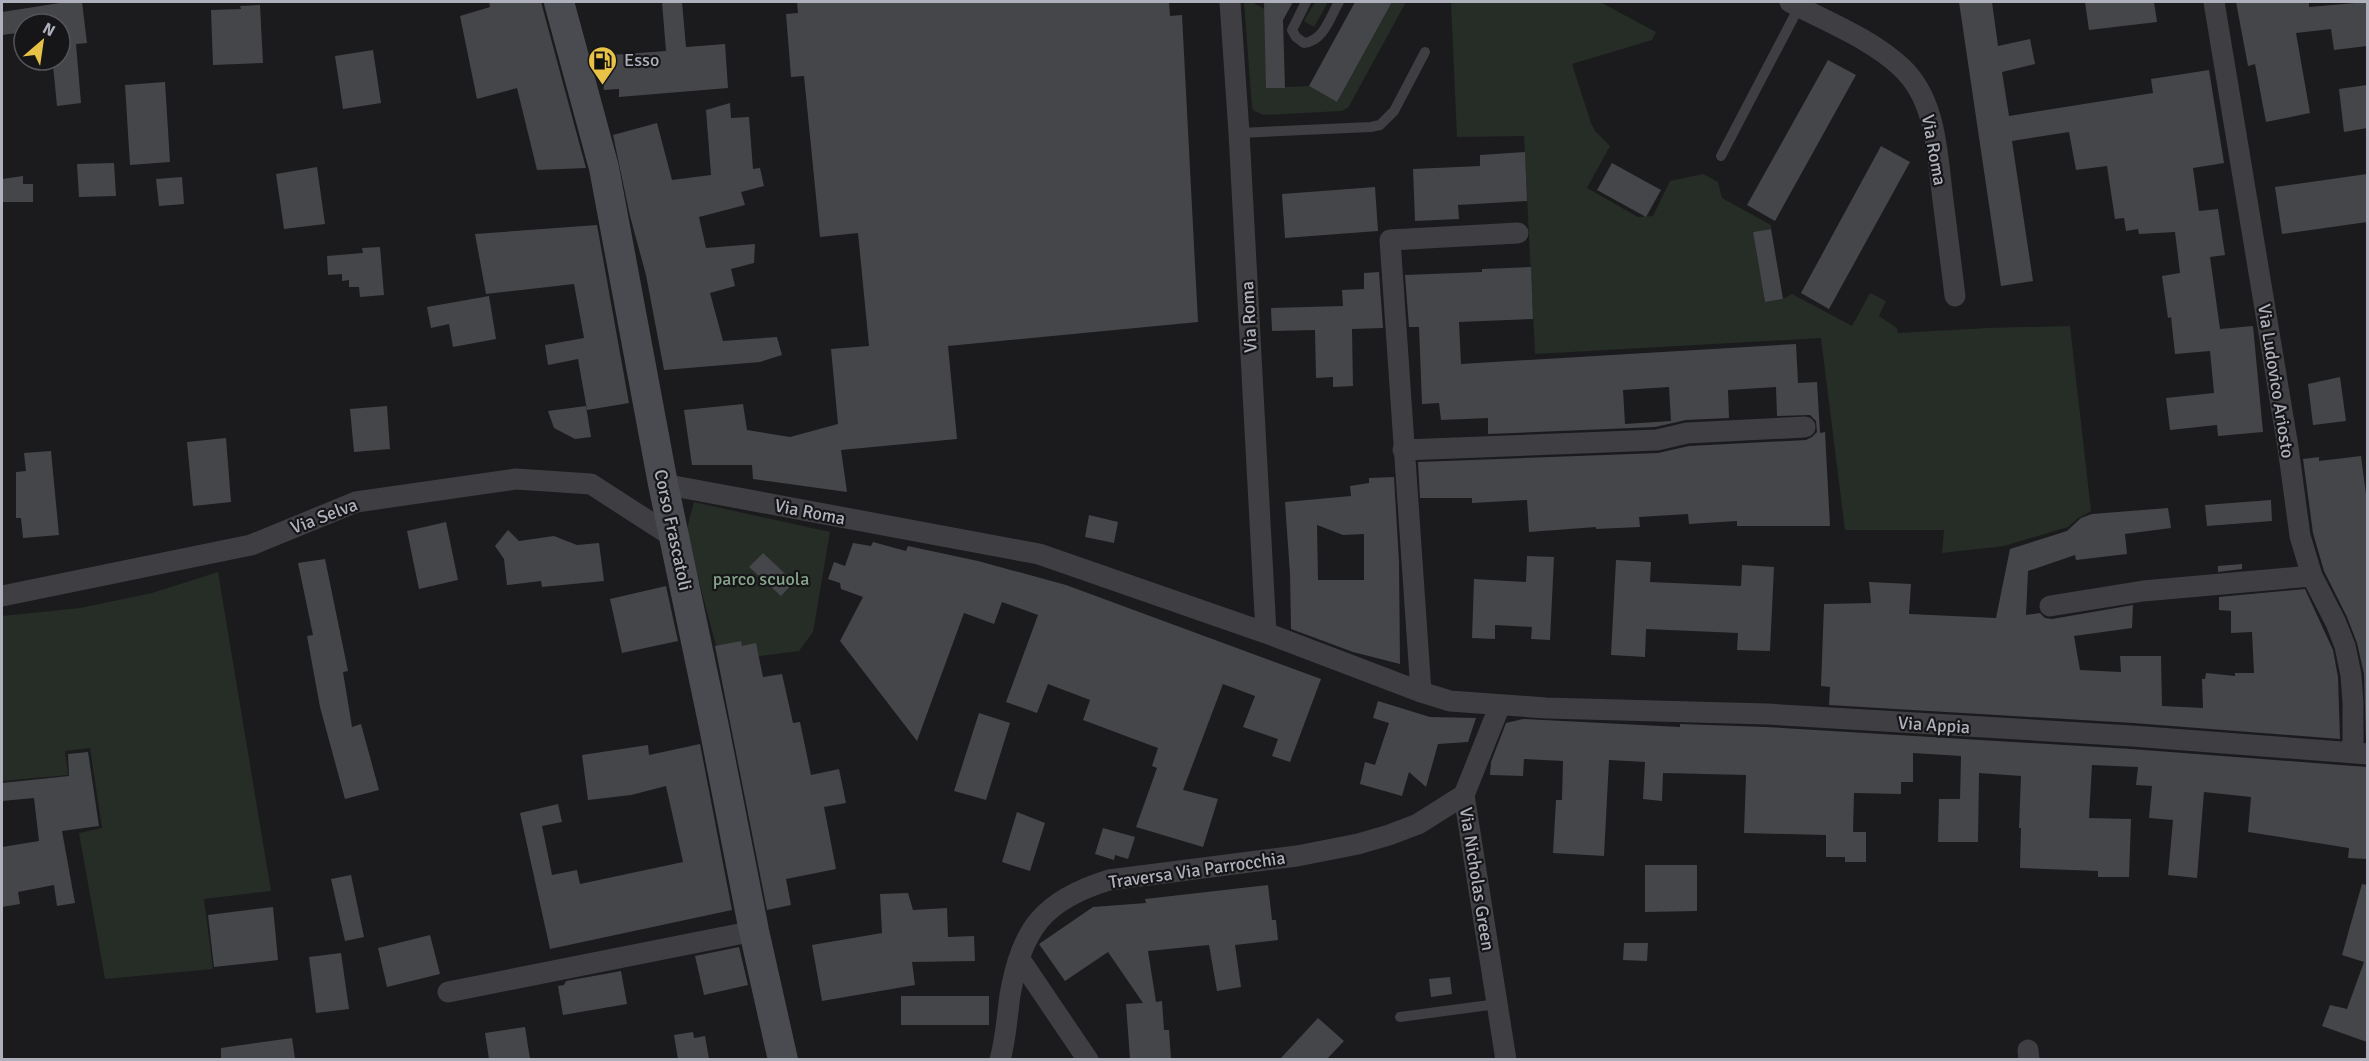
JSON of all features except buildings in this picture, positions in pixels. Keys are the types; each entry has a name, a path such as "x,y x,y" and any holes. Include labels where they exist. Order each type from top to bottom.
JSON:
{"street":[{"name":"Corso Frascatoli","path":"559,2 604,168 674,542 783,1059"},
{"name":"Via Roma","path":"1230,2 1266,633"},
{"name":"Via Ludovico Ariosto","path":"2214,2 2288,447 2300,536 2312,576 2345,646 2351,675 2360,754"},
{"name":"Via Roma","path":"1795,4 1880,50 1902,68 1919,90 1928,110 1935,136 1955,296"},
{"path":"1420,692 1390,240 1518,233"},
{"path":"1403,450 1657,440 1687,433 1805,427"},
{"name":"Via Selva","path":"2,596 251,545 356,502 516,479 591,484 674,542"},
{"name":"Via Roma","path":"663,484 1039,554 1266,633 1420,692 1450,700 1500,705"},
{"path":"2050,606 2143,591 2312,576"},
{"name":"Via Appia","path":"1500,705 1778,715 2132,736 2360,754"},
{"name":"Via Nicholas Green","path":"1500,705 1464,795 1506,1059"},
{"name":"Traversa Via Parrocchia","path":"1000,1059 1019,958 1029,932 1042,916 1058,903 1091,886 1109,880 1297,856 1358,844 1418,824 1464,795"},
{"path":"448,992 754,930"},
{"path":"1019,958 1088,1059"}],"lane":[{"path":"1306,2 1292,30 1296,38 1304,43 1313,42 1320,37 1339,2"},
{"path":"1721,156 1795,4"},
{"path":"1239,133 1380,125 1395,111 1425,52"},
{"path":"1400,1017 1497,1004"}],"green space":[{"path":"1244,2 1252,2 1283,20 1267,88 1309,86 1337,102 1392,2 1406,2 1348,108 1341,111 1264,115 1254,111 1252,107"},
{"path":"1315,2 1328,2 1314,27 1304,21"},
{"path":"1451,2 1600,2 1656,32 1652,40 1572,64 1591,123 1595,131 1610,146 1587,188 1638,217 1653,216 1670,181 1703,174 1718,182 1722,198 1771,225 1771,229 1753,232 1765,302 1783,299 1792,294 1852,326 1870,293 1886,301 1879,316 1897,328 1898,333 2070,326 2091,511 2068,527 2004,546 1942,553 1944,530 1845,530 1821,338 1535,354 1524,136 1457,137"},
{"name":"parco scuola","path":"694,502 830,532 813,632 799,651 720,661 686,532"},
{"path":"218,572 271,891 204,899 213,969 105,979 79,833 102,828 90,748 65,751 68,775 2,781 2,616 80,608 152,593"}],"place":[{"name":"Esso","path":"603,86"}]}
